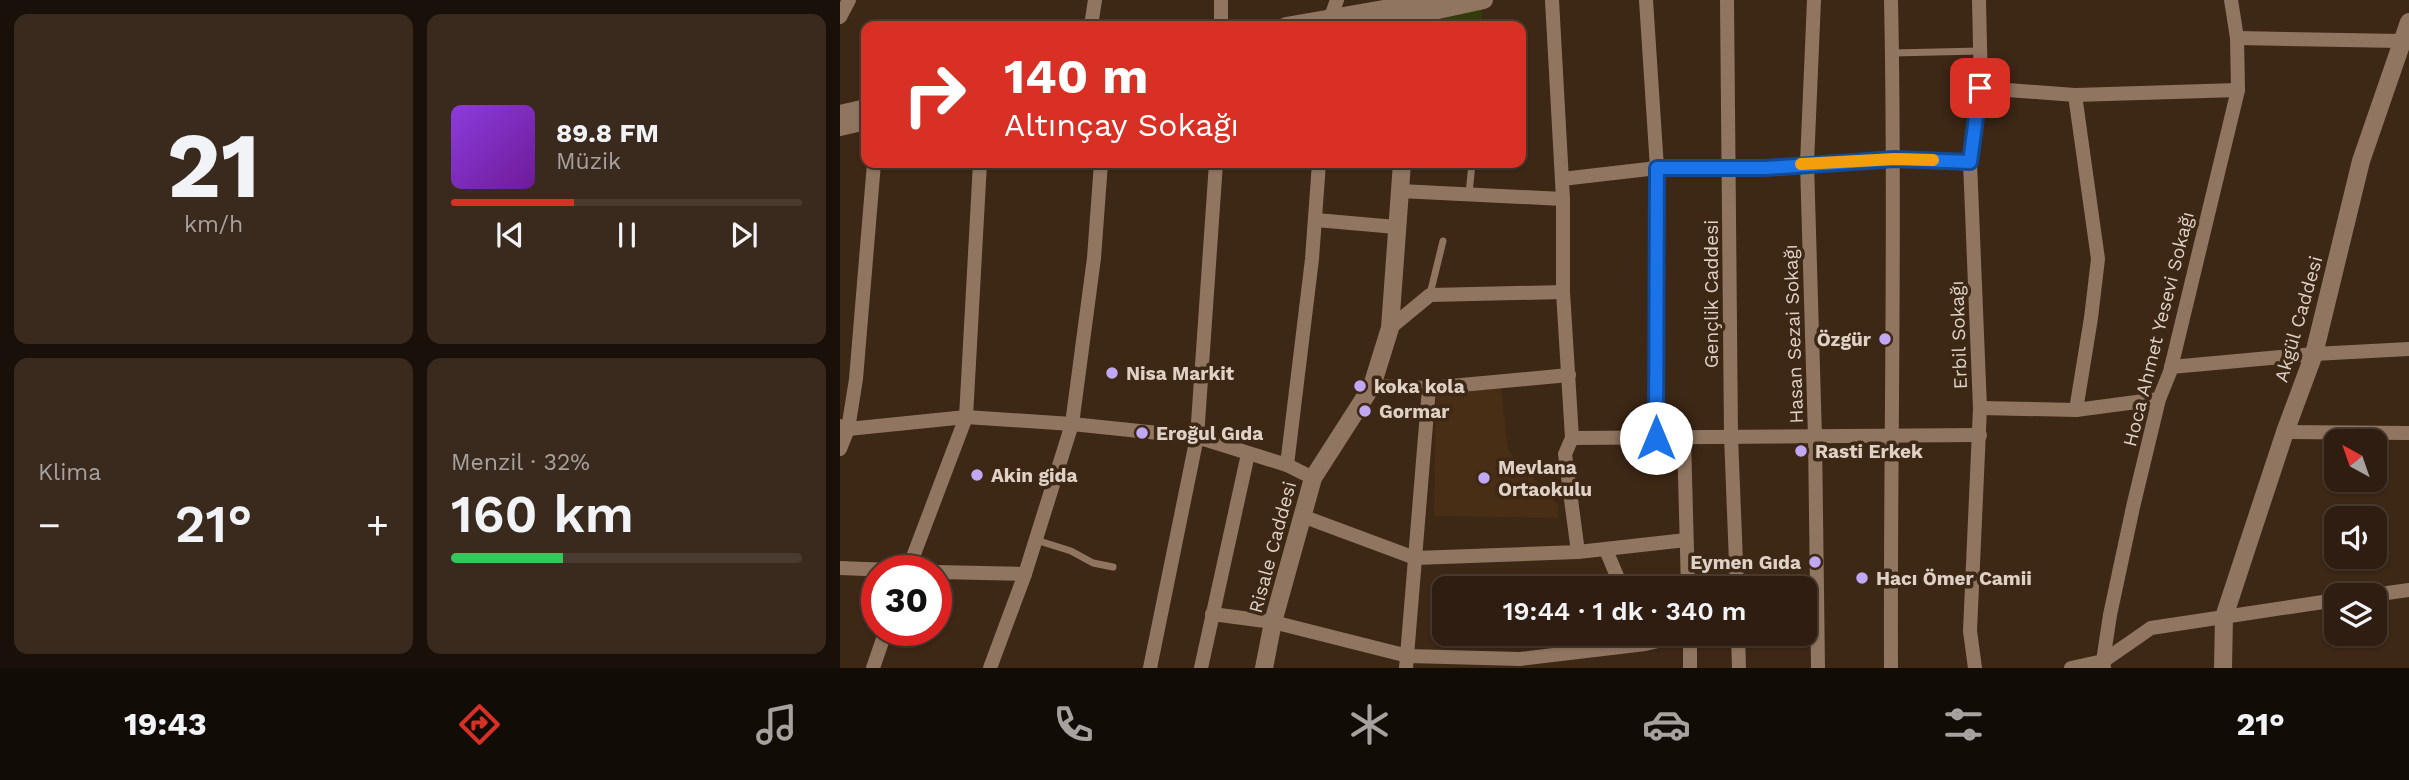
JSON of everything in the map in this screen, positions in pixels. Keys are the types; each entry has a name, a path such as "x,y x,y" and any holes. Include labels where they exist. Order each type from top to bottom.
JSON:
{"street":[{"path":"1092,21 1095,0"},
{"path":"1220,0 1221,21"},
{"path":"1305,21 1332,14 1421,9 1484,0"},
{"path":"1552,0 1563,199 1563,292 1572,438 1565,454 1578,552"},
{"path":"1646,0 1657,168 1656,438"},
{"name":"Gençlik Caddesi","path":"1727,0 1731,436 1737,576"},
{"name":"Hasan Sezai Sokağı","path":"1814,0 1807,163 1818,668"},
{"path":"1891,0 1895,159 1890,437 1891,668"},
{"name":"Erbil Sokağı","path":"1975,668 1970,631 1980,408 1970,162 1980,88 1979,0"},
{"name":"Hoca Ahmet Yesevi Sokağı","path":"2101,666 2159,399 2171,367 2238,90 2237,38 2231,0"},
{"path":"840,17 853,1"},
{"path":"1381,21 1421,9"},
{"name":"Akgül Caddesi","path":"2223,668 2224,617 2285,432 2314,354 2361,161 2409,22"},
{"path":"2237,38 2401,41"},
{"path":"1980,88 2075,95 2238,90"},
{"path":"2075,95 2098,259 2076,410"},
{"path":"840,114 861,109"},
{"path":"840,127 861,122"},
{"path":"1562,179 1657,168 1766,168 1807,163 1895,159 1970,162"},
{"path":"840,449 856,379 873,168"},
{"path":"914,555 966,417 980,168"},
{"path":"990,668 1025,575 1072,424 1094,258 1101,168"},
{"path":"1150,668 1197,437 1216,168"},
{"path":"1287,465 1316,220 1319,168"},
{"name":"Risale Caddesi","path":"1264,668 1273,622 1313,478 1373,386 1390,328 1401,168"},
{"path":"1399,191 1563,199"},
{"path":"1316,220 1396,227"},
{"path":"1390,328 1430,295 1563,292"},
{"path":"2171,367 2314,354 2409,349"},
{"path":"1373,386 1429,388 1569,375"},
{"path":"1407,662 1429,388"},
{"path":"1980,408 2076,410 2159,399"},
{"path":"844,427 966,417 1072,424 1197,437 1287,465 1313,478"},
{"path":"2285,432 2409,433"},
{"path":"1572,438 1980,435"},
{"path":"1684,438 1688,576"},
{"path":"1201,668 1248,454"},
{"path":"1302,516 1415,558 1578,552 1686,540"},
{"path":"1606,550 1617,576"},
{"path":"840,568 861,569"},
{"path":"952,573 1025,575"},
{"path":"2387,593 2409,590"},
{"path":"2071,668 2101,666 2151,628 2324,602"},
{"path":"1212,614 1273,622 1407,662 1520,659 1600,646"},
{"path":"873,668 881,646"},
{"path":"1689,646 1690,668"},
{"path":"1738,646 1739,668"}],"lane":[{"path":"1892,53 1980,51"},
{"path":"1469,195 1472,168"},
{"path":"1430,295 1443,241"},
{"path":"1036,540 1071,551 1093,563 1114,567"}],"shaded area":[{"name":"Mevlana Ortaokulu","path":"1501,388 1508,450 1558,505 1558,518 1434,516 1436,395"}],"green space":[{"path":"1482,8 1481,21 1432,21"}],"slow traffic":[{"path":"1801,164 1895,159 1933,160"}],"place":[{"name":"Özgür","path":"1885,339"},
{"name":"Nisa Markit","path":"1112,373"},
{"name":"koka kola","path":"1360,386"},
{"name":"Gormar","path":"1365,411"},
{"name":"Eroğul Gıda","path":"1142,433"},
{"name":"Rasti Erkek","path":"1801,451"},
{"name":"Akin gida","path":"977,475"},
{"name":"Mevlana Ortaokulu","path":"1484,478"},
{"name":"Eymen Gıda","path":"1815,562"},
{"name":"Hacı Ömer Camii","path":"1862,578"}],"route":[{"path":"1656,438 1657,168 1766,168 1807,163 1895,159 1970,162 1980,88"}]}
